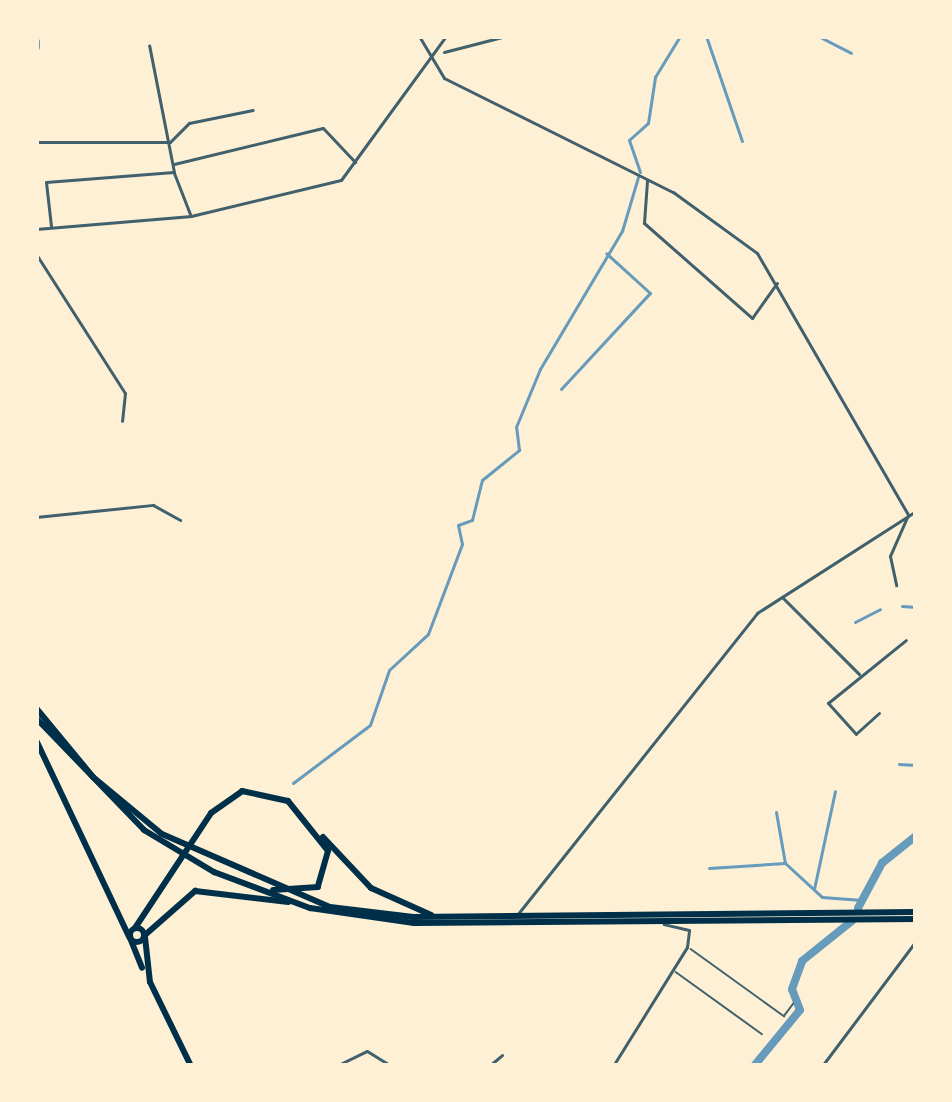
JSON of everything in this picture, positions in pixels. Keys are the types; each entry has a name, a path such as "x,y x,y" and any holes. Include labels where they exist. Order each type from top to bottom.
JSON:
{"main road":[{"path":"36,708 104,789 177,848"},
{"path":"36,718 107,800 197,860 288,902"},
{"path":"36,740 191,1066"},
{"path":"129,937 154,907 206,820 236,794 278,795 371,888 439,917"},
{"path":"273,890 324,881 330,859 316,830"},
{"path":"197,860 273,890 439,917 916,916"},
{"path":"129,937 145,935 195,891 414,923 916,916"},
{"path":"150,982 145,935 154,907"},
{"path":"135,928 145,935"}],"street":[{"path":"419,36 430,69 719,219 777,282 908,515"},
{"path":"36,229 191,216 349,172 443,53 446,36"},
{"path":"443,53 506,36"},
{"path":"149,45 174,168 191,216"},
{"path":"36,142 170,142 189,123 253,110"},
{"path":"36,183 174,168 323,128 356,163"},
{"path":"648,179 644,223 752,317 777,282"},
{"path":"46,182 51,228"},
{"path":"36,254 125,393 122,421"},
{"path":"36,517 152,505 180,520"},
{"path":"517,916 781,596 916,511"},
{"path":"896,585 890,556 908,515"},
{"path":"781,596 859,674"},
{"path":"879,713 856,734 828,705 859,674 906,640"},
{"path":"617,1065 687,947 689,930 661,921"},
{"path":"822,1066 916,941"},
{"path":"336,1066 363,1051 391,1066"},
{"path":"489,1066 502,1054"}],"lane":[{"path":"687,947 784,1016 793,1004"},
{"path":"676,972 763,1034"}],"waterway":[{"path":"640,172 629,140 648,123 655,77 680,36"},
{"path":"706,36 742,141"},
{"path":"818,36 851,53"},
{"path":"36,42 36,47"},
{"path":"293,783 370,725 389,670 428,634 462,544 458,525 472,520 482,480 519,450 516,427 540,369 622,231 638,177"},
{"path":"561,389 650,293 606,253"},
{"path":"902,606 916,607"},
{"path":"855,622 880,609"},
{"path":"899,764 916,765"},
{"path":"814,889 835,791"},
{"path":"776,812 785,863"},
{"path":"858,908 882,863 916,836"},
{"path":"709,868 785,863 822,897 862,900"},
{"path":"754,1066 800,1010 792,989 802,961 852,921"}]}
